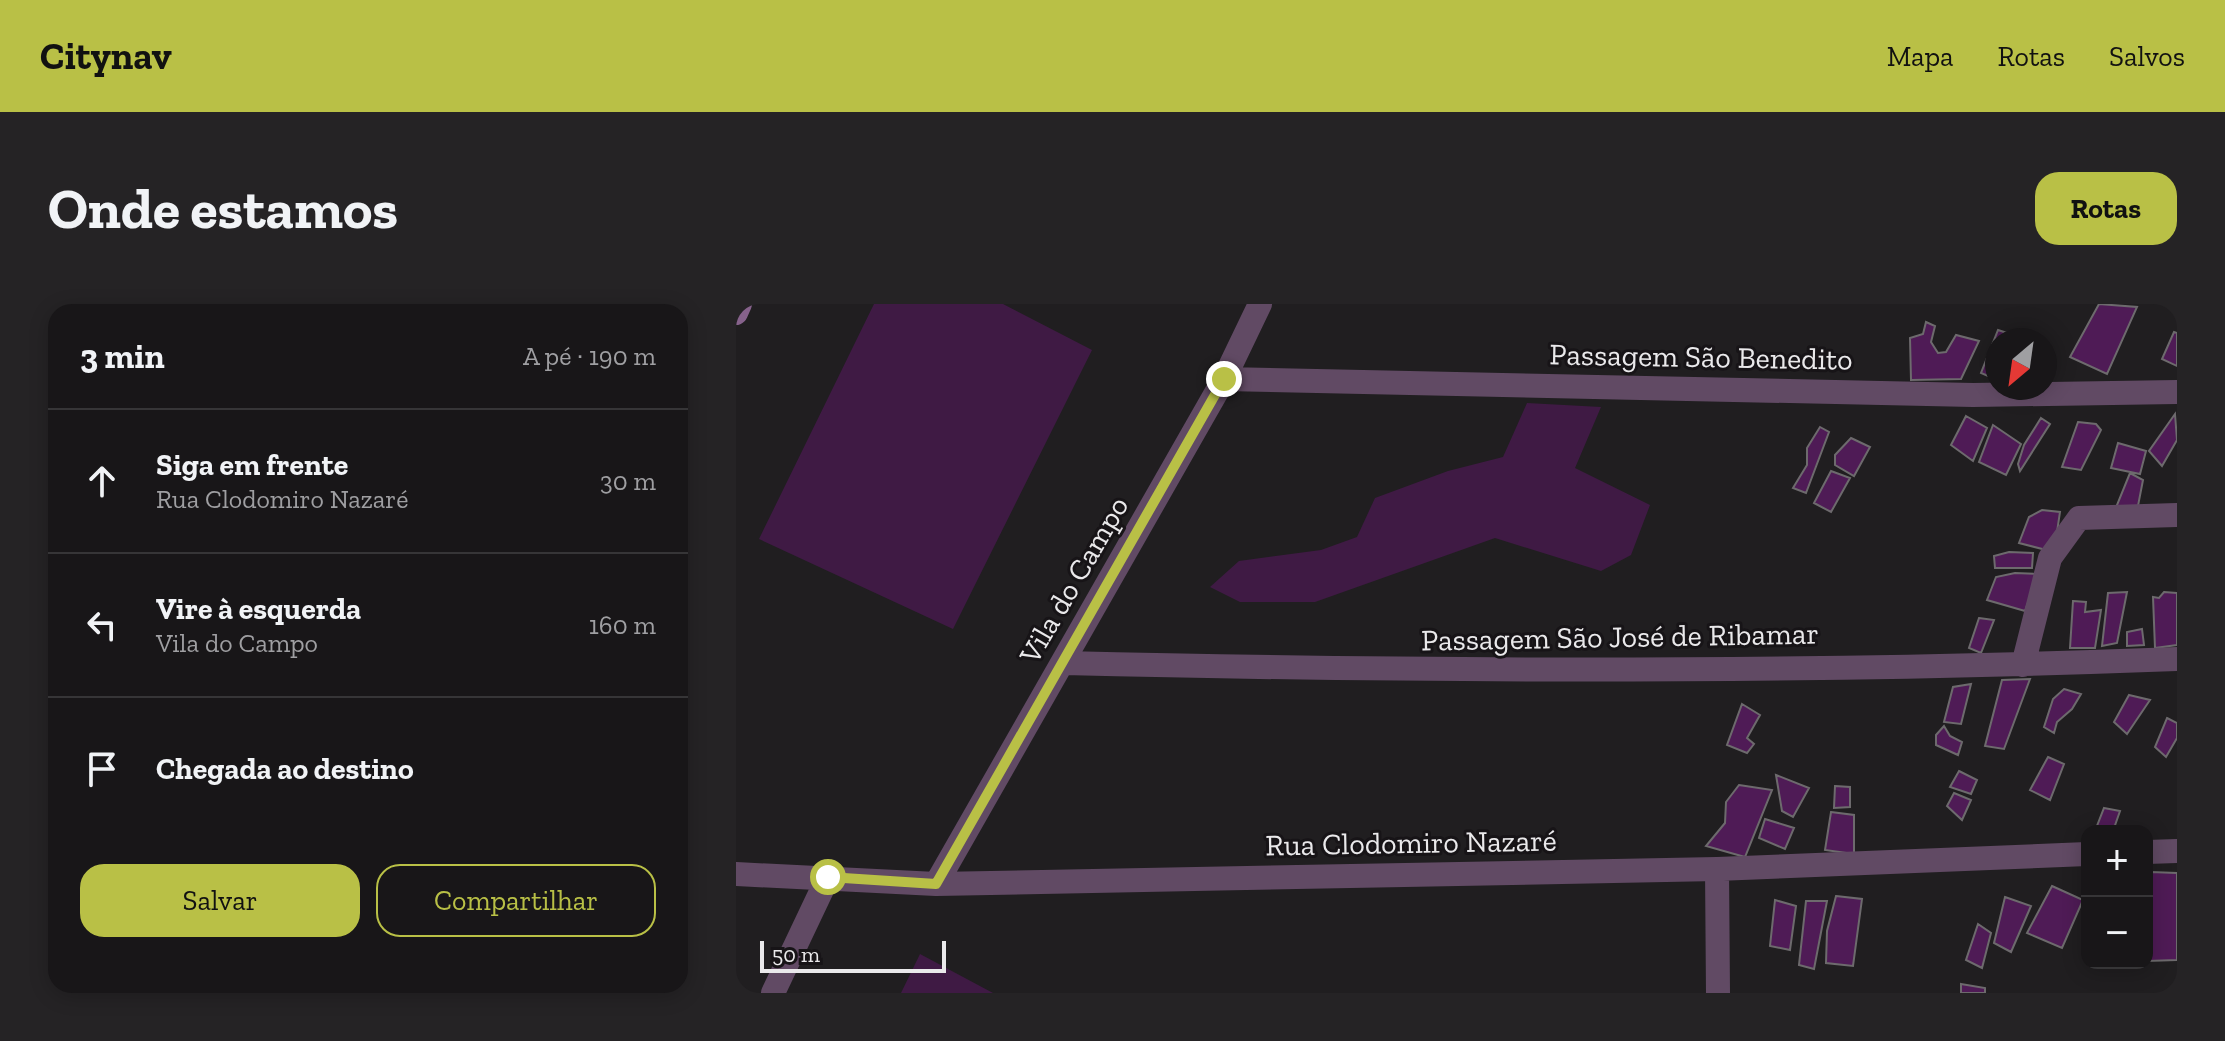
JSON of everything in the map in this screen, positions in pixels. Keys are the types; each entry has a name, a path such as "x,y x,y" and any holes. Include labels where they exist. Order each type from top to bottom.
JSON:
{"street":[{"path":"736,313 740,304"},
{"name":"Vila do Campo","path":"936,884 1224,379 1260,304"},
{"name":"Passagem São Benedito","path":"1224,379 1973,395 2177,392"},
{"path":"2023,665 2050,558 2079,518 2177,515"},
{"name":"Passagem São José de Ribamar","path":"1064,663 1386,671 2023,665 2177,659"},
{"path":"2153,852 2177,851"},
{"name":"Rua Clodomiro Nazaré","path":"736,874 936,884 1717,869 2081,854"},
{"path":"1717,869 1718,993"},
{"path":"773,993 828,877"}],"shaded area":[{"path":"874,304 1003,304 1092,350 953,629 759,539"},
{"path":"1527,403 1601,407 1575,468 1650,505 1631,555 1601,571 1495,538 1315,602 1240,602 1210,587 1239,561 1321,550 1357,537 1375,498 1448,471 1503,457"},
{"path":"920,954 993,993 901,993"}],"building":[{"path":"2099,304 2137,307 2107,374 2070,357"},
{"path":"1926,322 1935,326 1931,342 1938,353 1946,352 1956,335 1979,341 1961,379 1911,380 1910,338 1923,334"},
{"path":"2174,332 2177,333 2177,366 2162,359"},
{"path":"2175,414 2177,440 2162,466 2149,451"},
{"path":"1966,416 1987,428 1973,461 1951,445"},
{"path":"2041,418 2050,424 2020,471 2018,464 2024,445"},
{"path":"2078,422 2096,424 2101,430 2081,470 2062,467"},
{"path":"1993,425 2021,444 2006,475 1979,462"},
{"path":"1820,427 1829,432 1806,493 1793,488 1807,465 1807,448"},
{"path":"1851,438 1870,447 1854,476 1835,465 1835,455"},
{"path":"2118,443 2146,451 2140,474 2111,468"},
{"path":"1831,471 1850,478 1831,512 1814,503"},
{"path":"2130,473 2143,480 2137,511 2115,510"},
{"path":"2042,510 2060,512 2054,552 2019,543 2029,517"},
{"path":"2009,552 2033,553 2032,568 1995,568 1994,556"},
{"path":"2015,573 2038,574 2025,611 1987,600 1996,577"},
{"path":"2127,592 2117,643 2102,646 2108,593"},
{"path":"2164,592 2177,593 2177,645 2155,648 2153,597 2159,598"},
{"path":"2073,601 2086,602 2085,612 2101,610 2095,648 2070,648"},
{"path":"1979,618 1994,620 1981,653 1969,648"},
{"path":"2142,629 2144,645 2127,646 2127,632"},
{"path":"2030,679 2004,749 1985,746 2002,680"},
{"path":"1971,684 1961,724 1944,722 1953,687"},
{"path":"2064,689 2081,694 2072,709 2057,722 2054,733 2044,727 2053,699"},
{"path":"2129,695 2150,700 2127,734 2114,722"},
{"path":"1742,704 1760,715 1747,738 1754,744 1747,753 1727,745"},
{"path":"2167,718 2177,723 2177,738 2166,757 2155,747"},
{"path":"1944,726 1950,736 1962,742 1958,755 1936,745 1936,735"},
{"path":"2048,757 2064,764 2050,800 2030,790"},
{"path":"1959,771 1977,780 1971,794 1950,787"},
{"path":"1776,775 1809,788 1793,817 1782,811"},
{"path":"1739,785 1772,790 1745,857 1706,846 1725,823 1726,802"},
{"path":"1835,786 1850,787 1850,807 1834,808"},
{"path":"1954,793 1971,800 1962,820 1947,806"},
{"path":"2104,808 2120,811 2115,825 2097,825"},
{"path":"1831,812 1854,815 1854,854 1825,850"},
{"path":"1765,819 1794,828 1785,849 1759,838"},
{"path":"2153,872 2177,873 2177,960 2153,961"},
{"path":"2052,886 2081,899 2062,948 2027,933"},
{"path":"1836,896 1862,899 1853,966 1826,963 1827,931"},
{"path":"2005,897 2031,906 2011,952 1994,943"},
{"path":"1775,900 1796,906 1790,950 1770,946"},
{"path":"1806,901 1827,901 1814,969 1799,965"},
{"path":"1978,924 1991,933 1982,968 1966,960"},
{"path":"1961,984 1985,988 1985,993 1961,993"}],"route":[{"path":"828,877 936,884 1224,379"}]}
